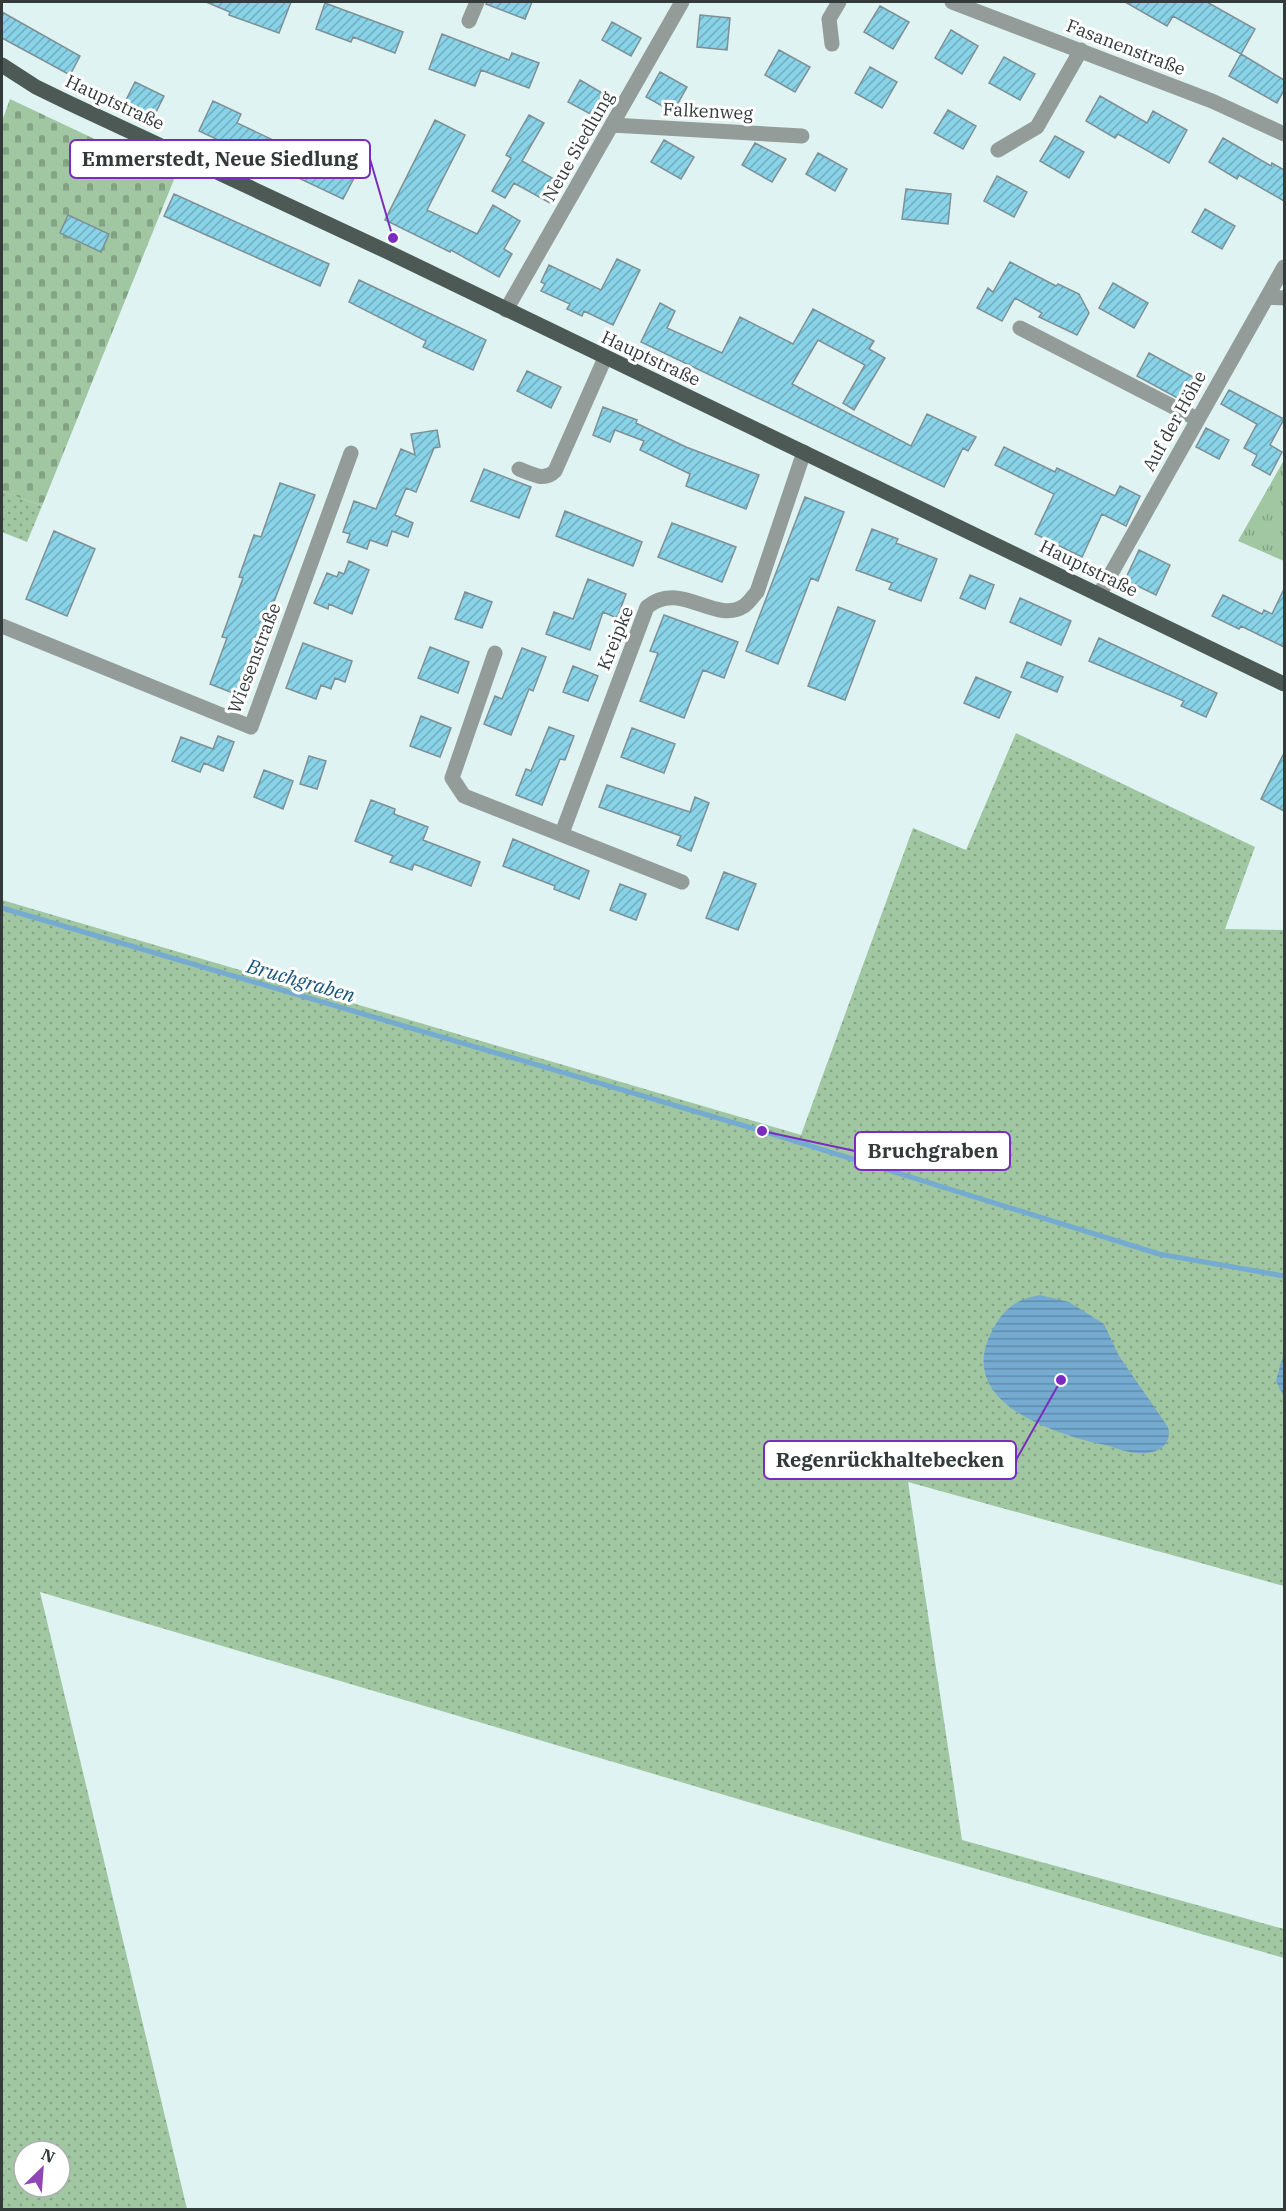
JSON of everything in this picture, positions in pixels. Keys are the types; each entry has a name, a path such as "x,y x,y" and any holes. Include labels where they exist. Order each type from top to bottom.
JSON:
{"main road":[{"name":"Hauptstraße","path":"2,65 36,87 69,103 220,171 1284,684"}],"street":[{"path":"470,21 477,2"},
{"name":"Neue Siedlung","path":"506,310 682,2"},
{"path":"832,44 829,19 838,2"},
{"name":"Fasanenstraße","path":"957,2 1212,101 1284,134"},
{"path":"998,150 1017,136 1037,127 1081,50"},
{"name":"Falkenweg","path":"612,125 802,136"},
{"name":"Auf der Höhe","path":"1099,595 1284,267"},
{"path":"1267,297 1284,298"},
{"path":"1020,328 1197,419"},
{"path":"519,470 541,478 555,471 605,358"},
{"name":"Kreipke","path":"562,833 647,607 656,600 668,596 733,610 745,605 757,592 804,452"},
{"name":"Wiesenstraße","path":"2,626 251,727 351,453"},
{"path":"495,653 452,778 464,795 682,882"}],"green space":[{"path":"10,99 175,177 42,506 2,491 2,121"},
{"path":"1284,460 1284,561 1238,541"},
{"path":"2,491 42,506 27,542 2,532"},
{"path":"1016,733 1255,847 1225,929 1284,930 1284,1586 908,1482 962,1840 1284,1929 1284,1958 40,1592 187,2209 2,2209 2,900 801,1135 913,828 966,850"}],"water":[{"path":"1040,1295 1069,1302 1104,1324 1119,1356 1168,1427 1167,1442 1161,1449 1136,1453 1061,1433 1015,1411 998,1396 987,1378 984,1356 992,1331 1011,1306 1024,1299"},
{"path":"1284,1352 1284,1397 1276,1381"}],"building":[{"path":"206,2 291,2 279,33 229,15 230,12"},
{"path":"487,2 532,2 525,19 486,4"},
{"path":"1125,2 1207,2 1255,29 1241,54 1173,16 1167,26"},
{"path":"325,3 403,32 395,53 353,37 351,42 316,29"},
{"path":"880,6 909,22 893,49 864,32"},
{"path":"2,12 80,56 70,75 2,38"},
{"path":"700,15 730,18 727,50 697,47"},
{"path":"612,22 641,38 631,56 602,40"},
{"path":"951,30 978,46 962,74 935,58"},
{"path":"442,34 509,60 512,53 539,63 529,88 481,70 475,86 429,69"},
{"path":"779,50 810,67 795,92 765,75"},
{"path":"1241,54 1284,80 1284,90 1277,103 1229,76"},
{"path":"1004,57 1035,74 1020,100 989,83"},
{"path":"870,67 897,82 882,108 855,93"},
{"path":"660,72 687,87 673,112 646,97"},
{"path":"580,80 609,97 598,118 568,102"},
{"path":"135,82 164,96 153,118 124,104"},
{"path":"1100,96 1147,123 1153,111 1187,130 1169,163 1118,134 1115,138 1086,121"},
{"path":"213,101 241,114 237,123 354,178 343,199 199,131"},
{"path":"948,110 976,126 963,149 934,133"},
{"path":"529,115 544,123 522,161 561,183 550,203 514,183 505,198 492,191 511,158 506,155"},
{"path":"435,120 465,135 427,210 477,234 493,205 520,221 504,249 512,254 499,277 451,250 450,252 385,220"},
{"path":"1055,136 1084,152 1069,178 1040,161"},
{"path":"1223,138 1271,166 1272,163 1284,170 1284,201 1239,175 1237,179 1209,162"},
{"path":"664,140 694,157 681,179 651,162"},
{"path":"755,143 786,159 772,182 742,165"},
{"path":"818,153 847,169 835,191 806,174"},
{"path":"997,176 1027,192 1014,217 984,201"},
{"path":"906,189 951,194 948,224 902,219"},
{"path":"174,194 329,264 320,286 164,216"},
{"path":"1205,209 1235,226 1222,249 1192,232"},
{"path":"68,215 109,234 101,252 60,233"},
{"path":"617,259 640,270 613,325 584,311 582,316 567,309 570,304 541,291 545,284 541,282 549,265 601,290"},
{"path":"1010,262 1056,286 1058,284 1079,294 1089,313 1077,335 1039,317 1042,313 1015,298 1002,321 977,308 988,288 993,292"},
{"path":"359,280 486,340 473,370 423,347 426,341 349,302"},
{"path":"1113,283 1148,303 1134,328 1099,308"},
{"path":"660,303 675,311 667,328 722,353 740,317 793,344 813,309 874,341 869,349 885,358 854,410 843,403 865,365 818,340 792,384 911,446 927,414 976,437 968,451 963,448 944,487 641,342"},
{"path":"1149,353 1195,378 1183,401 1137,376"},
{"path":"527,371 561,387 551,408 517,391"},
{"path":"1229,390 1284,419 1270,445 1282,452 1270,475 1252,465 1257,455 1244,448 1257,424 1221,404"},
{"path":"603,407 637,420 636,423 686,447 759,475 746,509 686,486 690,474 640,450 644,441 615,430 610,442 593,435"},
{"path":"1206,428 1229,440 1219,459 1196,447"},
{"path":"437,430 440,447 434,448 416,492 406,488 395,515 413,523 408,537 392,531 387,546 370,540 367,549 347,542 350,534 343,532 354,501 376,509 401,449 415,455 411,434"},
{"path":"1004,447 1055,472 1057,468 1115,496 1120,486 1140,496 1126,526 1102,514 1082,557 1035,534 1054,494 995,465"},
{"path":"484,469 531,487 519,518 471,501"},
{"path":"280,483 315,495 238,695 210,684 227,638 222,637 243,578 239,577 254,535 261,537"},
{"path":"805,497 844,512 818,581 811,578 778,664 746,651"},
{"path":"565,511 642,542 633,566 556,536"},
{"path":"672,523 736,547 722,582 658,557"},
{"path":"872,529 898,539 896,543 937,559 921,601 889,589 892,583 856,570"},
{"path":"54,531 95,549 67,616 26,599"},
{"path":"1139,550 1170,565 1156,595 1125,580"},
{"path":"349,561 369,570 352,614 329,604 328,609 314,603 327,573 337,577 339,572 344,574"},
{"path":"970,575 994,585 985,609 960,598"},
{"path":"588,579 626,594 617,618 603,612 590,650 546,634 554,612 573,619"},
{"path":"1284,589 1284,647 1241,626 1239,629 1212,616 1223,595 1262,614 1264,610 1272,614"},
{"path":"465,592 492,602 482,628 455,619"},
{"path":"1020,598 1071,621 1061,645 1010,622"},
{"path":"838,607 875,621 845,700 808,686"},
{"path":"664,615 738,642 724,678 703,670 684,718 640,701 658,653 650,651"},
{"path":"1099,638 1217,693 1206,717 1181,706 1184,701 1089,661"},
{"path":"303,643 352,661 345,682 335,678 331,689 321,685 316,699 286,688"},
{"path":"430,647 469,662 458,693 418,678"},
{"path":"522,648 546,657 533,691 529,689 511,735 484,724 495,696 502,699"},
{"path":"1027,662 1063,677 1057,692 1021,677"},
{"path":"573,666 598,676 588,701 563,692"},
{"path":"976,677 1011,692 999,718 964,703"},
{"path":"421,716 451,728 440,757 410,746"},
{"path":"549,727 574,736 565,760 560,759 542,805 516,795 526,769 531,771"},
{"path":"632,728 675,744 664,773 621,757"},
{"path":"218,736 234,742 223,771 204,763 200,772 172,761 181,737 213,749"},
{"path":"1284,753 1284,811 1261,799"},
{"path":"309,756 326,761 317,789 300,784"},
{"path":"264,770 293,781 283,809 254,797"},
{"path":"607,785 690,812 695,797 709,803 691,851 677,845 681,836 599,807"},
{"path":"371,800 395,809 394,814 428,827 423,840 480,862 471,886 414,864 412,870 390,862 393,856 355,841"},
{"path":"513,839 589,871 579,899 554,889 555,886 503,866"},
{"path":"724,872 756,884 738,930 706,918"},
{"path":"620,884 646,894 636,920 610,910"}],"waterway":[{"name":"Bruchgraben","path":"2,908 762,1131 1159,1254 1284,1276"}],"place":[{"name":"Emmerstedt, Neue Siedlung","path":"393,238"},
{"name":"Bruchgraben","path":"762,1131"},
{"name":"Regenrückhaltebecken","path":"1061,1380"}]}
